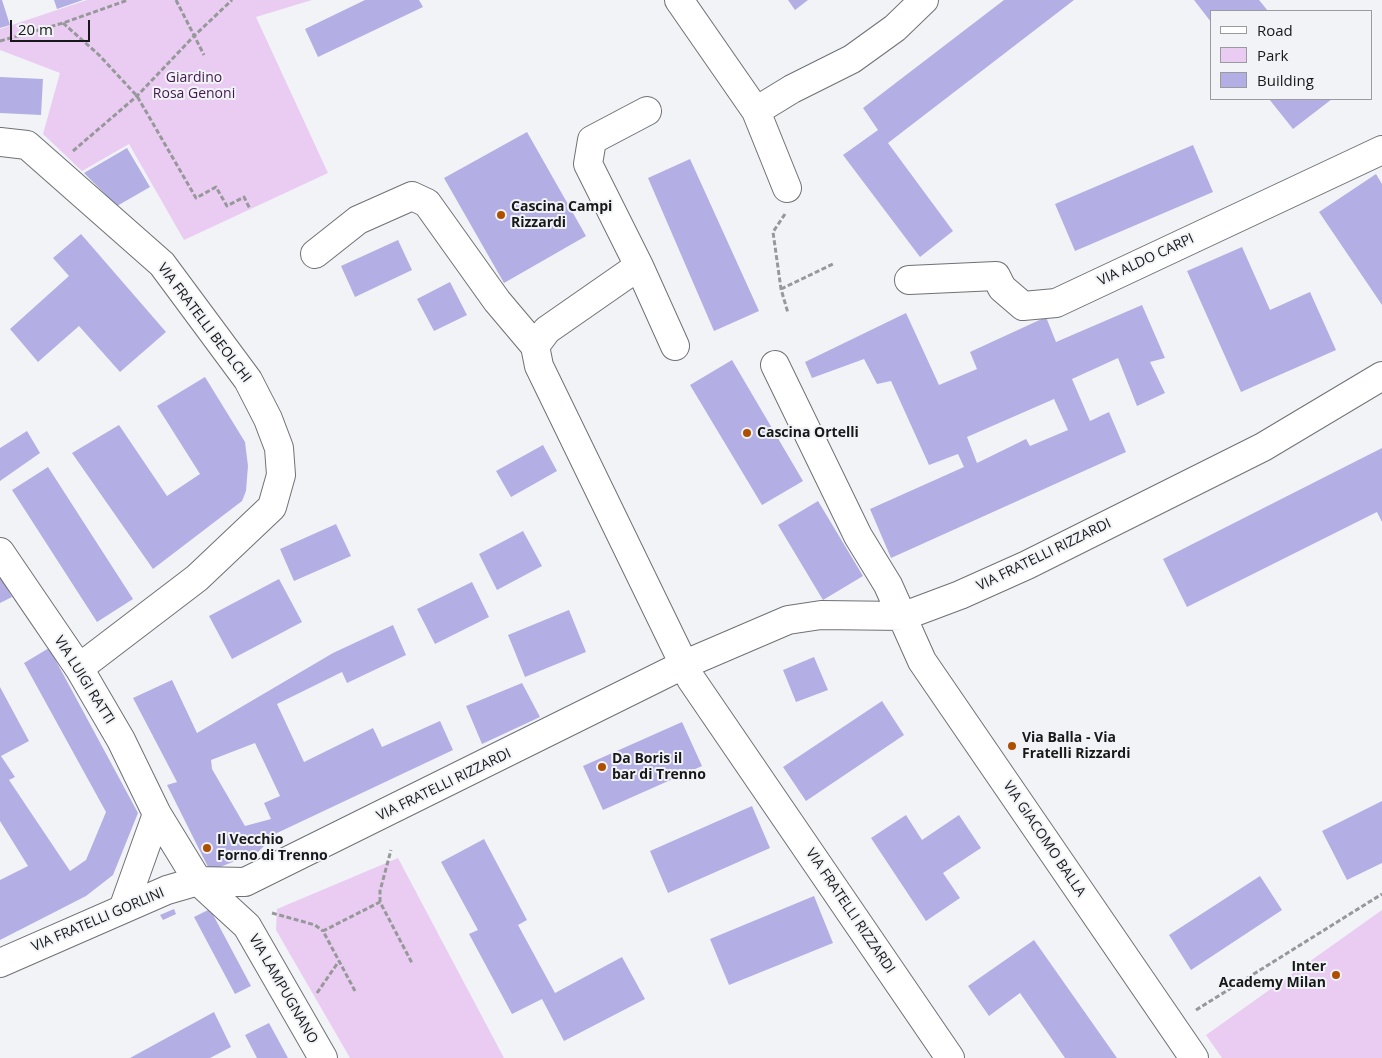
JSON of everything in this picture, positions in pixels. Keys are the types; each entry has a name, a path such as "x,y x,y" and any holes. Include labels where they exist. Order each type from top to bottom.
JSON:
{"street":[{"path":"679,0 756,111 788,199"},
{"path":"756,111 792,89 852,59 895,28 924,0"},
{"path":"647,111 592,140 588,164 640,266 675,346"},
{"name":"VIA FRATELLI BEOLCHI","path":"0,142 27,145 162,264 248,380 280,448 281,475 272,506 197,578 79,668"},
{"name":"VIA ALDO CARPI","path":"909,280 996,276 1002,288 1023,306 1056,303 1382,150"},
{"path":"315,254 358,220 412,196 427,203 497,301 534,346 539,366 683,665"},
{"path":"534,346 547,330 640,266"},
{"name":"VIA GIACOMO BALLA","path":"776,365 858,536 888,585 904,616 922,661 1194,1058"},
{"name":"VIA FRATELLI RIZZARDI","path":"198,881 246,882 683,665 788,620 821,615 904,616 960,595 1027,565 1210,473 1319,415 1382,376"},
{"name":"VIA LUIGI RATTI","path":"0,552 79,668 120,740 157,814 198,881"},
{"name":"VIA FRATELLI RIZZARDI","path":"683,665 950,1058"},
{"path":"122,909 157,814"},
{"name":"VIA FRATELLI GORLINI","path":"0,963 122,909 168,890 198,881"},
{"name":"VIA LAMPUGNANO","path":"198,881 247,926 323,1058"}],"path":[{"path":"0,40 63,23 128,0"},
{"path":"176,0 204,55"},
{"path":"52,169 137,96 194,36 232,0"},
{"path":"63,23 99,55 137,96 196,198 216,187 227,206 244,197 250,209"},
{"path":"788,199 773,232 781,289 788,313"},
{"path":"781,289 834,263"},
{"path":"391,850 380,892 380,902 412,964"},
{"path":"1196,1010 1382,894"},
{"path":"323,931 380,902"},
{"path":"269,912 315,925 323,931 355,991"},
{"path":"317,994 339,961"}],"green space":[{"name":"Giardino Rosa Genoni","path":"87,0 312,0 256,17 328,173 184,240 129,144 82,171 43,134 60,73 0,50 0,29"},
{"path":"398,858 504,1058 350,1058 276,930 277,909"},
{"name":"Inter Academy Milan","path":"1382,910 1382,1058 1222,1058 1206,1035"}],"building":[{"path":"0,0 2,0 10,25 0,28"},
{"path":"54,0 83,0 57,9"},
{"path":"365,0 419,0 423,7 318,57 305,29"},
{"path":"788,0 808,0 795,10"},
{"path":"1004,0 1074,0 888,143 953,231 920,257 843,155 878,130 863,108"},
{"path":"1194,0 1259,0 1267,10 1210,10 1210,21"},
{"path":"0,77 43,79 41,115 0,113"},
{"path":"1270,100 1331,100 1293,129"},
{"name":"Cascina Campi Rizzardi","path":"527,132 586,236 504,283 444,178"},
{"path":"1193,145 1213,192 1075,251 1055,204"},
{"path":"127,148 150,187 117,206 84,173"},
{"path":"690,159 759,311 714,331 648,178"},
{"path":"1376,174 1382,184 1382,305 1319,212"},
{"path":"81,234 166,332 120,372 79,326 38,362 10,329 69,276 53,258"},
{"path":"398,240 412,270 355,297 341,266"},
{"path":"1242,247 1270,310 1310,292 1336,350 1241,392 1187,271"},
{"path":"450,282 467,315 434,331 417,299"},
{"path":"1142,305 1165,358 1150,362 1165,393 1137,406 1118,358 1072,379 1090,421 1109,412 1126,452 891,558 870,509 964,467 958,454 929,465 891,381 877,384 864,359 812,378 805,362 906,313 939,385 977,369 970,352 1046,317 1056,342","holes":["1054,399 1068,430 1030,446 1026,439 977,463 967,437"]},
{"name":"Cascina Ortelli","path":"732,360 803,481 762,505 690,385"},
{"path":"205,377 245,442 248,466 246,491 242,501 153,569 72,453 119,425 167,496 200,474 157,406"},
{"path":"27,431 40,453 0,481 0,448"},
{"path":"543,445 557,471 511,497 496,471"},
{"path":"1382,448 1382,522 1377,512 1187,607 1163,559"},
{"path":"48,467 133,599 97,622 12,490"},
{"path":"818,501 863,576 823,600 778,525"},
{"path":"336,524 351,556 294,581 280,549"},
{"path":"523,531 542,566 497,590 479,554"},
{"path":"0,577 12,597 0,603"},
{"path":"279,579 302,622 232,659 209,616"},
{"path":"472,582 489,617 435,644 417,609"},
{"path":"569,610 586,652 525,677 508,635"},
{"path":"393,625 406,655 347,683 342,672 277,704 304,762 373,728 382,747 440,721 453,750 277,833 258,852 210,871 167,785 177,782 133,698 172,680 197,733 333,653","holes":["255,743 280,796 264,803 271,819 245,826 212,769 211,760"]},
{"path":"49,648 138,813 113,875 86,896 0,940 0,880 28,866 0,821 0,687 29,741 1,756 15,777 9,780 70,871 86,860 106,812 24,663"},
{"path":"814,657 828,690 796,702 783,670"},
{"path":"522,683 540,717 482,744 466,706"},
{"path":"882,701 904,735 806,801 783,767"},
{"path":"682,722 702,766 603,810 583,766"},
{"path":"1382,801 1382,863 1347,880 1322,831"},
{"path":"752,806 770,848 668,893 650,851"},
{"path":"906,815 922,840 959,815 981,848 943,873 960,898 926,921 871,838"},
{"path":"484,839 527,920 518,925 555,993 622,957 645,999 564,1041 542,999 512,1014 469,934 478,930 441,862"},
{"path":"1260,876 1282,910 1191,970 1169,935"},
{"path":"814,896 833,943 729,985 710,939"},
{"path":"174,909 176,914 163,920 160,915"},
{"path":"210,909 251,986 235,994 194,917"},
{"path":"1034,940 1117,1058 1065,1058 1020,993 989,1016 968,986"},
{"path":"214,1012 231,1047 210,1058 130,1058"},
{"path":"269,1023 288,1058 257,1058 245,1035"}],"place":[{"name":"Cascina Campi Rizzardi","path":"501,215"},
{"name":"Cascina Ortelli","path":"747,433"},
{"name":"Via Balla - Via Fratelli Rizzardi","path":"1012,746"},
{"name":"Da Boris il bar di Trenno","path":"602,767"},
{"name":"Il Vecchio Forno di Trenno","path":"207,848"},
{"name":"Inter Academy Milan","path":"1336,975"}]}
